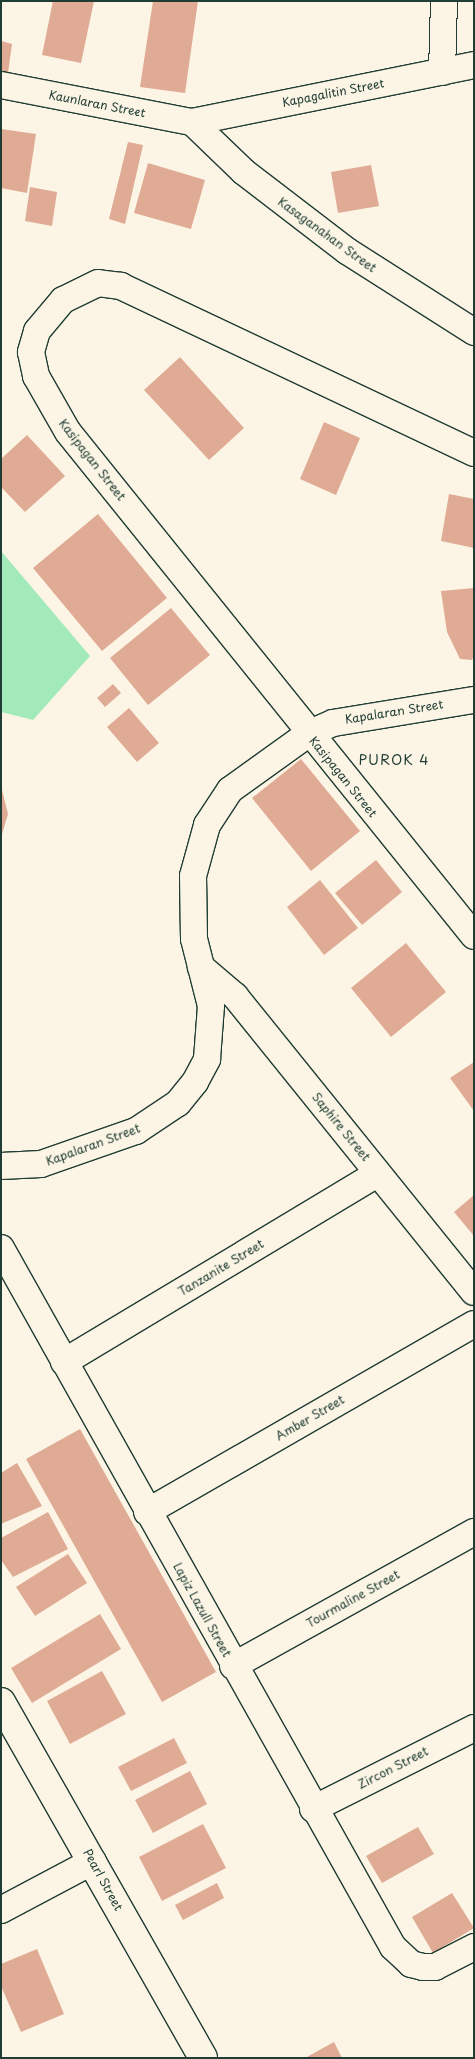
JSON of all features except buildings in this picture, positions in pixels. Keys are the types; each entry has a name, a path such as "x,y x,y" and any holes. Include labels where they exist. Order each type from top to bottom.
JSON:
{"street":[{"path":"442,72 444,1"},
{"name":"Kapagalitin Street","path":"192,122 474,65"},
{"name":"Kaunlaran Street","path":"1,85 192,122"},
{"name":"Kasaganahan Street","path":"192,122 244,172 347,251 474,332"},
{"name":"Kasipagan Street","path":"474,453 121,286 98,283 79,289 63,300 37,331 31,352 36,376 68,432 308,734 474,936"},
{"name":"Kapalaran Street","path":"1,1166 41,1164 136,1131 178,1103 207,1059 211,1006 194,939 193,876 206,824 230,790 308,734 333,723 366,715 474,700"},
{"name":"Saphire Street","path":"201,967 230,990 474,1292"},
{"name":"Tanzanite Street","path":"64,1362 378,1174"},
{"name":"Lapiz Lazull Street","path":"1,1248 313,1809 393,1947 411,1964 435,1967 474,1947"},
{"name":"Amber Street","path":"147,1512 474,1324"},
{"name":"Tourmaline Street","path":"233,1666 474,1532"},
{"name":"Pearl Street","path":"1,1702 93,1861 203,2058"},
{"name":"Zircon Street","path":"313,1809 474,1728"},
{"path":"1,1910 93,1861"}],"green space":[{"path":"1,551 90,656 33,720 1,712"}],"district":[{"name":"PUROK 4","path":"394,760"}]}
